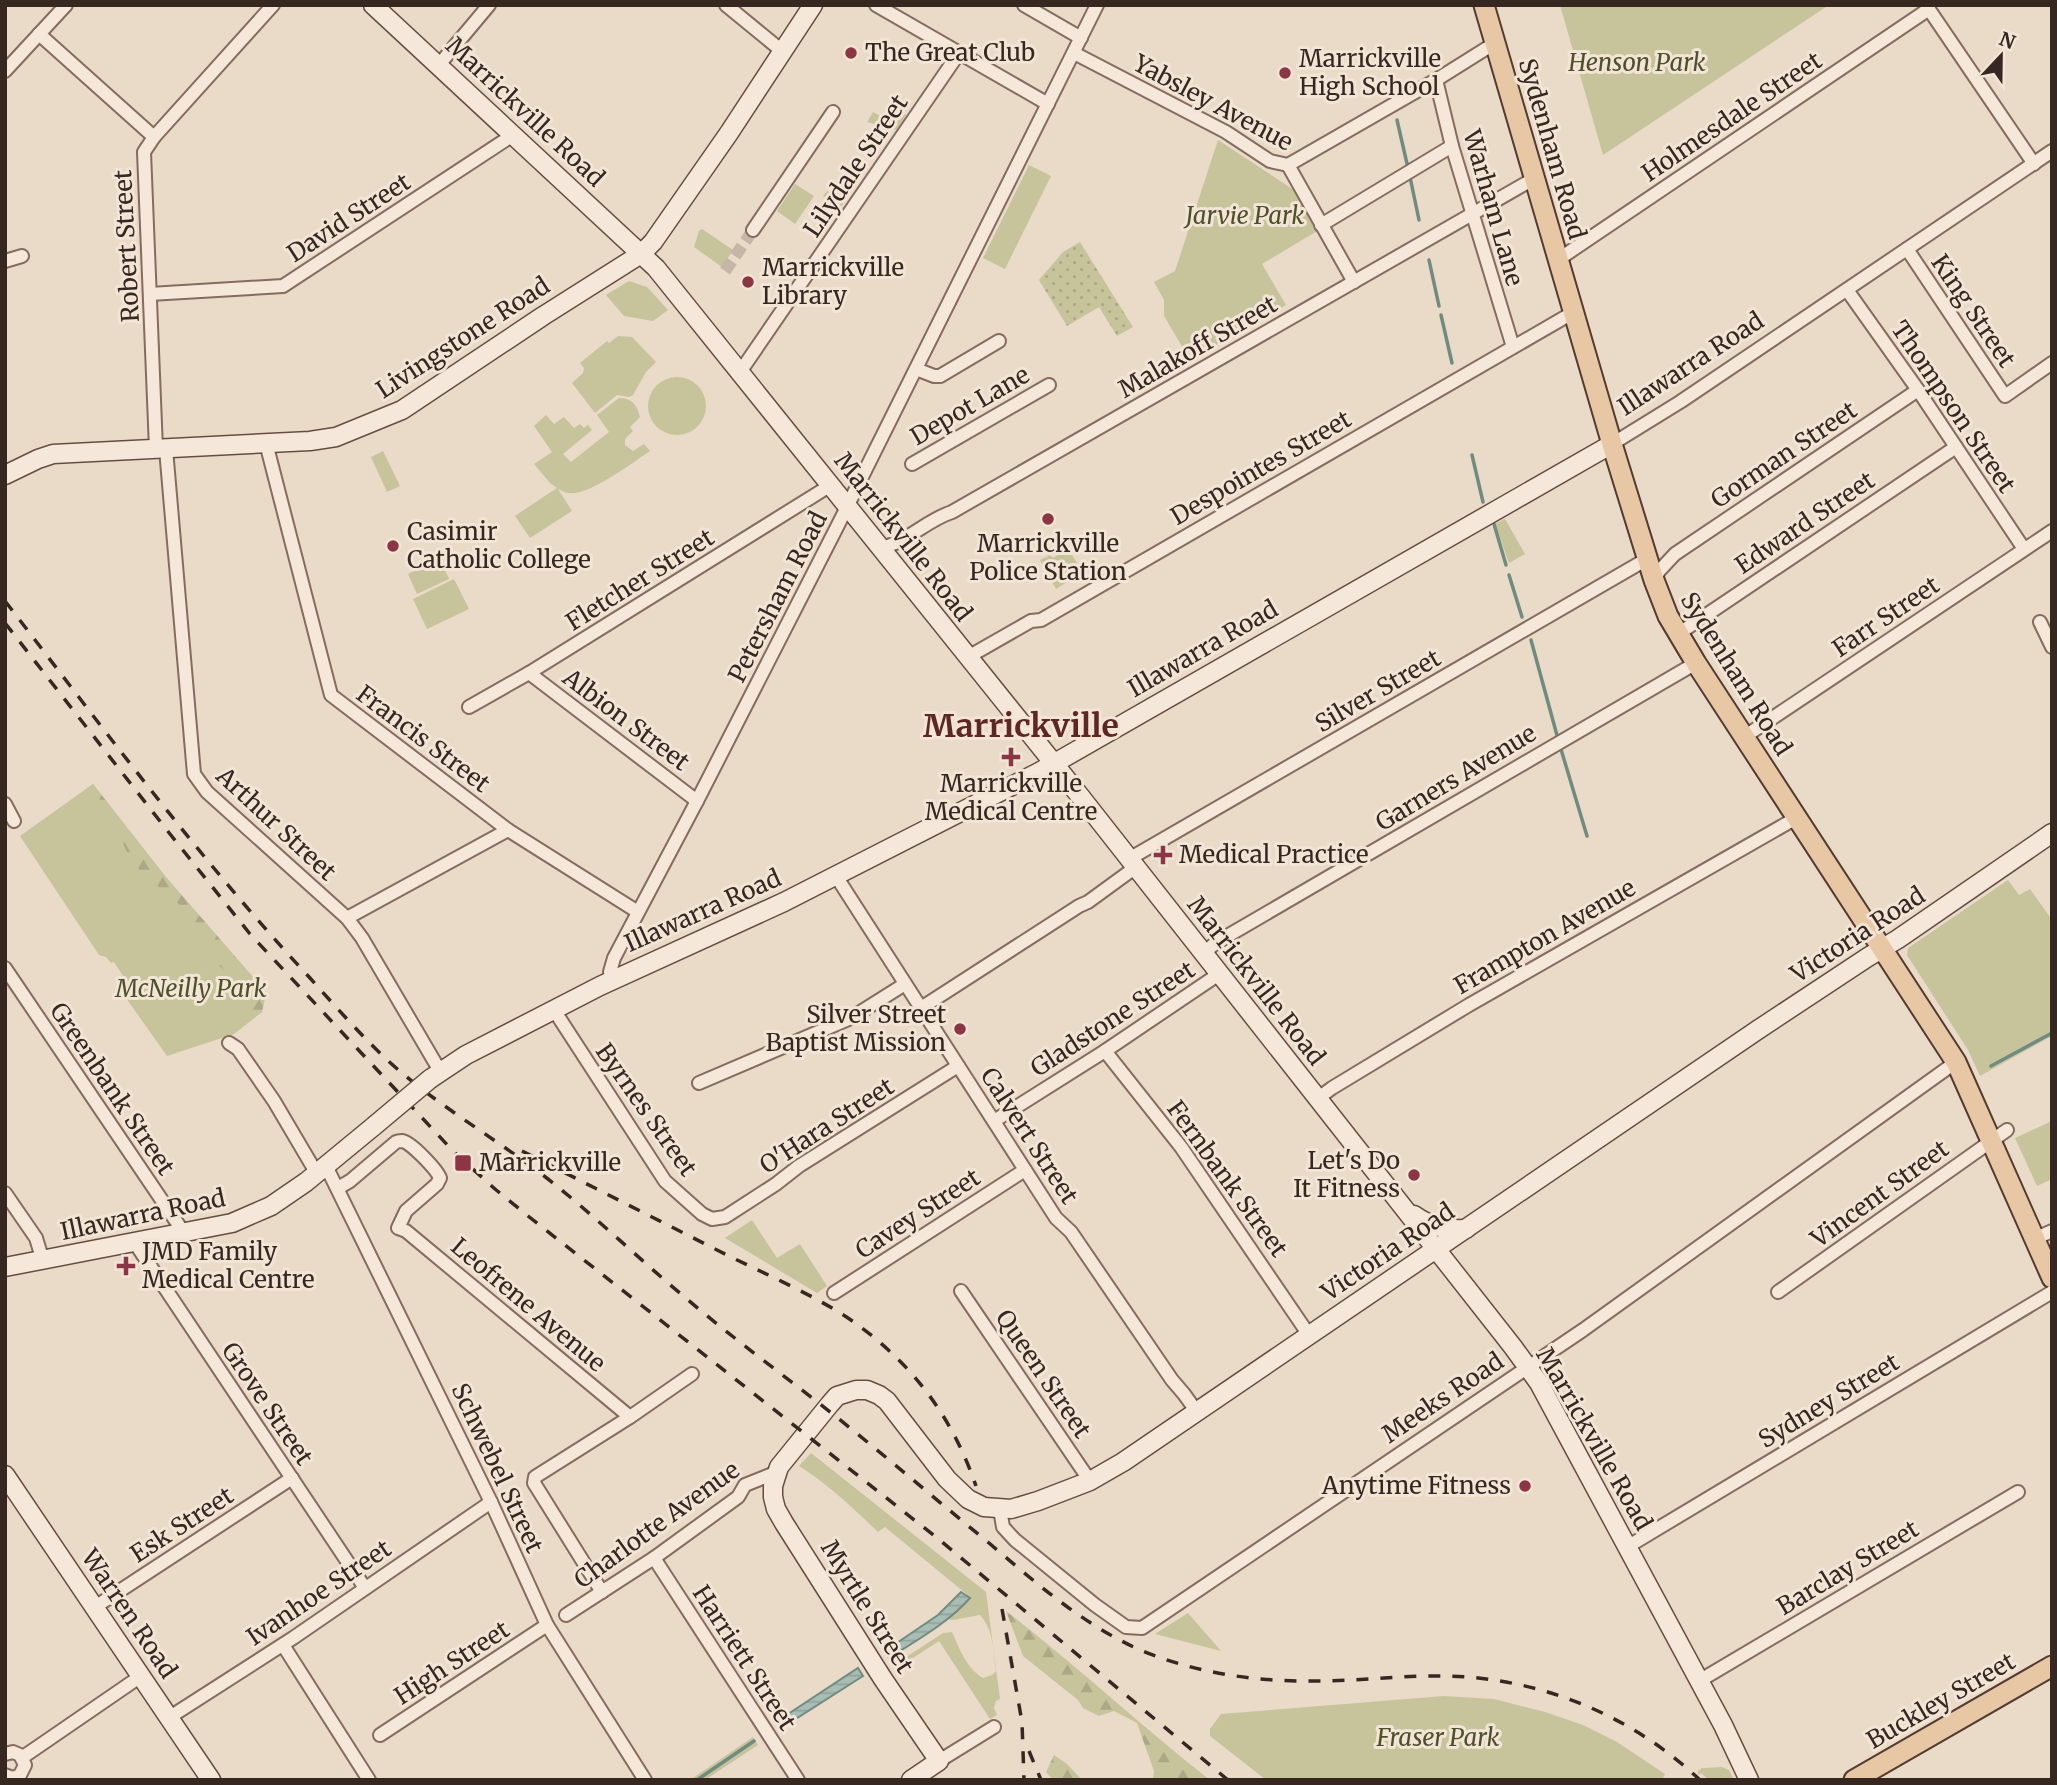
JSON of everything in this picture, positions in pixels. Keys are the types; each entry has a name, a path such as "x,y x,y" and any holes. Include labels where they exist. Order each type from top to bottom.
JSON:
{"main road":[{"name":"Marrickville Road","path":"373,5 656,268 1133,863 1527,1366 1539,1383 1607,1512 1628,1546 1739,1756 1748,1780"},
{"name":"Livingstone Road","path":"6,472 53,454 310,441 335,437 402,410 641,254 653,242 813,5"},
{"name":"Sydenham Road","path":"1484,5 1612,444 1654,580 1668,616 1956,1062 1999,1135 2043,1235 2052,1278"},
{"name":"Illawarra Road","path":"5,1267 232,1223 271,1206 322,1170 435,1075 466,1055 611,981 784,902 1053,764 1612,444"},
{"name":"Victoria Road","path":"1000,1509 1021,1507 1090,1481 1115,1467 2052,833"},
{"path":"1403,1207 1429,1224 1441,1228 1466,1229"},
{"path":"775,1473 837,1396 846,1392 867,1390 887,1401 954,1487 976,1503 1000,1509"},
{"name":"Myrtle Street","path":"775,1473 772,1486 776,1509 878,1671 939,1761"},
{"name":"Warren Road","path":"5,1475 211,1780"},
{"name":"Buckley Street","path":"1854,1780 2052,1666"},
{"path":"911,1780 939,1761"}],"street":[{"path":"5,71 66,5"},
{"name":"Robert Street","path":"161,449 150,294 144,152 154,137 273,5"},
{"path":"438,66 489,5"},
{"path":"726,5 782,51"},
{"path":"876,5 1048,104"},
{"path":"1024,5 1081,38"},
{"name":"Petersham Road","path":"611,981 610,972 614,958 847,506 1097,5"},
{"path":"1927,7 2034,164"},
{"name":"Holmesdale Street","path":"1559,259 1927,7"},
{"path":"39,34 154,137"},
{"path":"1288,165 1495,43"},
{"name":"Yabsley Avenue","path":"1074,52 1226,132 1270,161 1288,165 1354,282"},
{"name":"Lilydale Street","path":"740,372 959,53"},
{"name":"Warham Lane","path":"1436,80 1452,146 1513,347"},
{"path":"753,230 833,112"},
{"name":"David Street","path":"150,294 283,286 513,135"},
{"path":"1321,225 1452,146"},
{"name":"Illawarra Road","path":"1612,444 1680,402 2052,152"},
{"name":"Malakoff Street","path":"881,548 891,546 942,515 1051,457 1535,178"},
{"name":"King Street","path":"1907,249 2005,396 2052,363"},
{"path":"5,261 22,256"},
{"name":"Thompson Street","path":"1847,290 1918,390 2024,549"},
{"name":"Despointes Street","path":"968,657 1031,621 1041,620 1574,312"},
{"path":"916,369 929,375 940,376 999,341"},
{"name":"Depot Lane","path":"912,464 1049,385"},
{"name":"Gorman Street","path":"1654,580 1675,554 1918,390"},
{"name":"Francis Street","path":"266,443 331,695 508,830 638,912"},
{"name":"Edward Street","path":"1678,634 1956,447"},
{"name":"Arthur Street","path":"161,449 194,774 207,792 347,918 362,938 435,1075"},
{"name":"Fletcher Street","path":"469,707 529,673 831,485"},
{"name":"Farr Street","path":"1744,737 2052,531"},
{"path":"1646,555 1675,554"},
{"name":"Silver Street","path":"921,1008 1088,902 1133,863 1140,852 1646,555"},
{"path":"2040,622 2052,647"},
{"name":"Garners Avenue","path":"1202,954 1217,942 1696,663"},
{"name":"Albion Street","path":"529,673 697,801"},
{"path":"5,804 14,821"},
{"name":"Frampton Avenue","path":"1317,1099 1469,1005 1798,817"},
{"path":"347,918 508,830"},
{"name":"Calvert Street","path":"836,876 1056,1218 1071,1232 1172,1380 1197,1412"},
{"name":"Greenbank Street","path":"5,968 184,1233"},
{"name":"Gladstone Street","path":"994,1121 1105,1051 1219,974"},
{"path":"699,1083 851,1018 905,984"},
{"name":"Byrnes Street","path":"554,1010 665,1181 702,1214 717,1219"},
{"name":"Schwebel Street","path":"229,1043 238,1049 322,1170 338,1188 491,1502 547,1625 645,1780"},
{"name":"Fernbank Street","path":"1105,1051 1181,1147 1309,1335"},
{"name":"Meeks Road","path":"1000,1509 1003,1527 1015,1540 1084,1597 1126,1627 1142,1628 1583,1330 1956,1062"},
{"name":"O'Hara Street","path":"717,1219 725,1217 799,1166 958,1066"},
{"name":"Vincent Street","path":"1778,1292 1999,1135"},
{"name":"Leofrene Avenue","path":"338,1188 394,1143 405,1142 437,1171 440,1178 437,1184 406,1211 398,1228 406,1231 630,1417"},
{"name":"Cavey Street","path":"834,1293 1025,1170"},
{"path":"5,1193 36,1238 43,1261"},
{"name":"Grove Street","path":"135,1243 365,1588"},
{"name":"Queen Street","path":"961,1291 1090,1481"},
{"name":"Sydney Street","path":"1628,1546 2052,1292"},
{"path":"603,1592 534,1483 535,1477 692,1374"},
{"name":"Charlotte Avenue","path":"566,1615 654,1558 738,1497 746,1485 775,1473"},
{"name":"Esk Street","path":"95,1607 292,1478"},
{"name":"Barclay Street","path":"1699,1681 2018,1492"},
{"name":"Ivanhoe Street","path":"170,1717 283,1645 491,1502"},
{"name":"Harriett Street","path":"654,1558 798,1780"},
{"name":"High Street","path":"380,1735 547,1625"},
{"path":"283,1645 369,1780"},
{"path":"23,1757 141,1676"},
{"path":"939,1761 994,1727"},
{"path":"5,1754 17,1753 23,1757 25,1765 22,1777 12,1778 5,1775"}],"green space":[{"name":"Henson Park","path":"1560,5 1829,5 1603,155"},
{"path":"873,112 894,124 900,112 906,115 897,130 867,122"},
{"name":"Jarvie Park","path":"1218,140 1300,194 1319,230 1262,264 1286,305 1190,360 1164,316 1164,300 1154,282 1175,271"},
{"path":"1029,165 1051,176 1005,269 983,258"},
{"path":"839,181 848,187 844,194 848,197 840,208 823,196 827,191 831,193"},
{"path":"795,184 814,196 795,224 777,211"},
{"path":"702,229 733,250 722,267 694,247"},
{"path":"1080,242 1133,327 1117,336 1099,307 1067,326 1039,280 1063,252"},
{"path":"629,281 647,287 668,310 653,321 624,316 606,295"},
{"path":"618,336 632,337 656,362 646,372 633,395 617,395 595,413 572,383 583,373 584,368 580,363 607,341 609,343"},
{"path":"671,377 683,377 698,385 706,400 706,412 698,427 683,435 671,435 656,427 648,412 648,400 656,385"},
{"path":"619,398 633,403 640,417 630,427 633,431 625,439 625,445 633,451 644,444 650,451 587,490 568,493 558,489 572,511 530,538 515,516 557,488 534,464 552,452 534,426 546,415 554,424 564,417 574,428 580,424 584,428 588,425 592,430 563,454 571,462 609,432 597,415"},
{"path":"383,451 400,486 387,492 371,457"},
{"path":"1505,519 1525,554 1509,563 1495,524"},
{"path":"1068,549 1083,572 1056,589 1040,560 1050,555 1053,558"},
{"path":"440,559 449,579 417,594 408,574"},
{"path":"454,579 469,609 427,629 413,599"},
{"name":"McNeilly Park","path":"93,784 165,876 266,992 262,1012 234,1034 167,1056 126,998 134,993 114,962 111,963 106,957 99,955 20,836"},
{"path":"93,784 165,876 266,992 262,1012 251,1020 249,1010 256,996 245,982 234,981 219,965 214,949 180,905 141,872 127,852 112,820 82,792"},
{"path":"2008,880 2019,895 2030,889 2052,920 2052,1036 1980,1076 1968,1050 1907,955 1908,948"},
{"path":"2052,1121 2052,1179 2037,1186 2015,1138"},
{"path":"752,1220 777,1258 800,1244 827,1286 817,1293 725,1238"},
{"path":"811,1453 986,1592 1000,1699 996,1701 994,1708 997,1715 990,1719 939,1641 896,1669 894,1665 943,1633 952,1632 972,1669 983,1678 992,1675 996,1671 988,1627 980,1615 946,1619 970,1597 885,1527 878,1532 830,1488 799,1466"},
{"path":"1006,1611 1210,1780 1153,1780 1154,1771 1137,1723 1114,1711 1099,1716 1083,1708 1078,1700 1023,1656"},
{"path":"1188,1613 1221,1651 1155,1634"},
{"name":"Fraser Park","path":"1444,1696 1494,1699 1583,1725 1617,1742 1665,1774 1662,1780 1266,1780 1210,1736 1210,1729 1221,1714"},
{"path":"753,1737 758,1745 705,1780 690,1780"},
{"path":"1054,1755 1082,1780 1053,1780 1046,1772"},
{"path":"1722,1767 1729,1770 1734,1780 1709,1780 1701,1773 1698,1775 1702,1768"}],"shaded area":[{"path":"961,1592 970,1598 961,1607 932,1631 889,1658 885,1651 938,1615"},
{"path":"858,1668 863,1676 783,1727 779,1720"}],"waterway":[{"path":"1397,120 1408,168"},
{"path":"1410,177 1419,220"},
{"path":"1429,260 1439,306"},
{"path":"1441,315 1452,363"},
{"path":"1472,455 1483,502"},
{"path":"1494,524 1506,565"},
{"path":"1509,575 1522,617"},
{"path":"1531,640 1558,739"},
{"path":"1560,746 1587,836"},
{"path":"1991,1066 2052,1033"},
{"path":"697,1780 754,1741"}],"tunnel":[{"path":"725,271 753,230"}],"railway":[{"path":"5,601 153,793 230,887 384,1057 423,1090 548,1179 706,1315 839,1419 1078,1615 1117,1639 1159,1657 1203,1670 1248,1678 1333,1681 1446,1676 1481,1678 1550,1693 1583,1704 1614,1719 1645,1737 1700,1780"},
{"path":"5,623 250,934 454,1152 528,1216 936,1537 1228,1780"},
{"path":"522,1151 808,1295 858,1325 897,1358 930,1396 956,1438 976,1486"},
{"path":"1002,1609 1022,1722 1024,1780"},
{"path":"1029,1751 1041,1780"}],"place":[{"name":"The Great Club","path":"851,53"},
{"name":"Marrickville High School","path":"1285,73"},
{"name":"Marrickville Library","path":"748,282"},
{"name":"Marrickville Police Station","path":"1048,519"},
{"name":"Casimir Catholic College","path":"393,546"},
{"name":"Marrickville Medical Centre","path":"1011,757"},
{"name":"Medical Practice","path":"1163,855"},
{"name":"Silver Street Baptist Mission","path":"960,1029"},
{"name":"Marrickville","path":"463,1163"},
{"name":"Let's Do It Fitness","path":"1414,1175"},
{"name":"JMD Family Medical Centre","path":"126,1266"},
{"name":"Anytime Fitness","path":"1525,1486"}],"district":[{"name":"Marrickville","path":"1021,726"}]}
